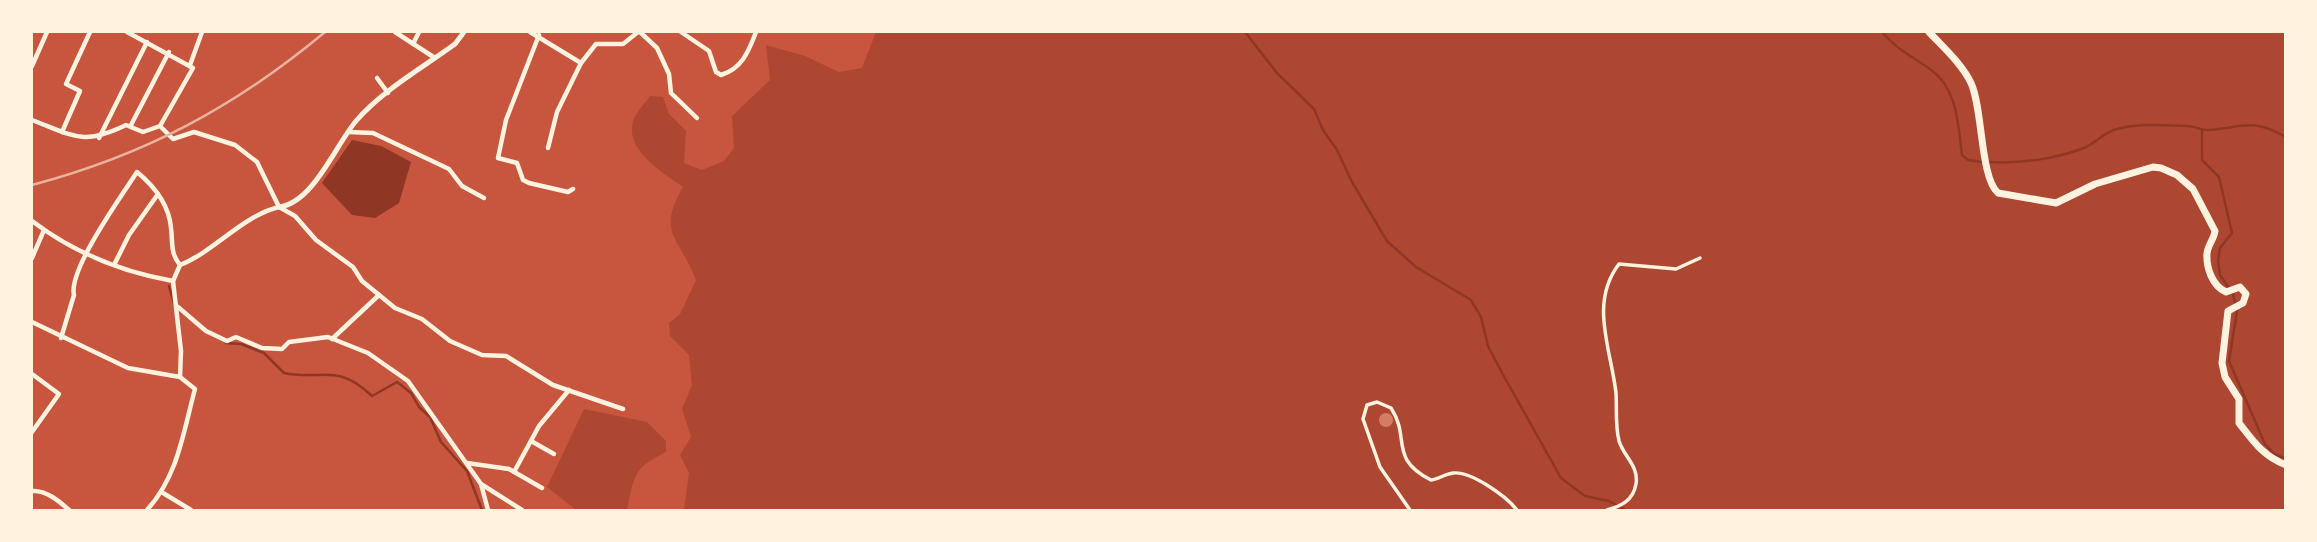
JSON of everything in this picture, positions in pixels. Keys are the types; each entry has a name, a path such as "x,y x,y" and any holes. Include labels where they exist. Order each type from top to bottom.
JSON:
{"highway":[{"path":"1929,32 1971,82 1981,121 1981,144 1992,188 1998,193 2056,202 2095,184 2153,167 2177,174 2193,189 2215,232 2207,251 2212,278 2220,290 2234,289 2246,294 2226,316 2222,363 2225,377 2239,399 2239,424 2251,435 2261,453 2286,465"}],"street":[{"path":"32,66 47,32"},
{"path":"62,132 80,90 66,83 90,32"},
{"path":"32,120 62,132 99,138 127,125 143,132 160,126 193,68 169,52 127,32"},
{"path":"190,65 202,32"},
{"path":"395,32 435,58"},
{"path":"413,44 419,32"},
{"path":"180,377 178,307 173,281 180,265 202,256 264,211 291,205 309,191 348,132 387,93 455,44 464,32"},
{"path":"530,32 539,35 581,63"},
{"path":"548,148 557,112 581,63 596,44 622,44 639,32 657,48 669,74 671,93 697,118"},
{"path":"681,32 709,51 716,72 721,75 729,72 749,55 756,32"},
{"path":"539,35 506,120 498,158 517,163 523,180 529,183 568,192 573,189"},
{"path":"99,138 147,42"},
{"path":"131,125 169,52"},
{"path":"377,78 387,93"},
{"path":"160,126 173,139 194,132 235,145 257,162 279,207 295,216 316,240 353,267 362,281 395,308 422,319 450,341 482,355 506,356 553,385 623,409"},
{"path":"348,132 373,133 449,169 462,186 484,198"},
{"path":"61,338 74,295 73,288 86,254 137,172 158,194 169,216 173,258 180,265"},
{"path":"114,265 129,235 158,194"},
{"path":"32,221 86,254 137,275 173,281"},
{"path":"32,258 44,230"},
{"path":"1606,510 1627,502 1633,494 1637,474 1618,436 1615,392 1602,306 1605,284 1619,264 1676,269 1700,258"},
{"path":"332,339 380,295"},
{"path":"178,307 206,331 227,341 236,337 271,350 282,349 289,342 310,338 332,339 368,353 408,381 447,441 481,484 488,510"},
{"path":"32,323 46,327 61,338 128,368 180,377 195,389 178,458 163,493 147,510"},
{"path":"32,374 59,394 32,432"},
{"path":"32,385 38,379"},
{"path":"514,472 531,441 569,390"},
{"path":"1410,510 1380,467 1363,419 1367,405 1377,402 1391,408 1403,458 1422,475 1436,480 1450,473 1465,476 1494,489 1517,510"},
{"path":"531,441 554,454"},
{"path":"466,463 514,472 542,488"},
{"path":"481,484 522,510"},
{"path":"32,491 39,491 59,500 69,510"},
{"path":"163,493 191,510"}],"shaded area":[{"path":"876,32 2285,32 2285,510 684,510 689,473 680,455 691,437 682,409 692,385 689,355 670,336 669,323 680,314 696,280 673,235 671,225 671,215 683,187 646,159 639,150 632,130 634,119 650,96 663,97 669,114 686,131 684,163 702,170 724,161 734,148 732,116 770,80 766,45 805,56 839,72 862,68"},
{"path":"352,140 381,146 411,162 399,203 375,218 352,215 322,183"},
{"path":"584,409 647,422 666,441 666,452 647,463 637,474 627,510 576,510 547,487"}],"building":[{"path":"1386,413 1391,415 1391,425 1386,427 1381,425 1379,420 1381,415"}],"waterway":[{"path":"1245,32 1277,73 1314,109 1323,130 1337,150 1352,182 1387,241 1416,267 1471,300 1481,317 1488,346 1561,478 1585,496 1609,501 1626,510"},
{"path":"1882,32 1939,77 1955,108 1962,155 1968,160 1982,162"},
{"path":"1989,162 2049,158 2084,148 2112,130 2134,126 2187,126 2208,130 2254,125 2286,137"},
{"path":"2202,130 2202,160 2219,177 2232,233 2220,248 2218,261 2220,275 2233,294 2237,311 2229,361 2265,444 2274,454 2286,459"},
{"path":"169,286 175,307"},
{"path":"226,343 241,344 264,353 284,373 338,376 348,379 372,396 397,382 411,393 419,407 430,417 441,442 467,471 482,510"}],"railway":[{"path":"32,185 113,159 187,125 257,83 325,32"}]}
